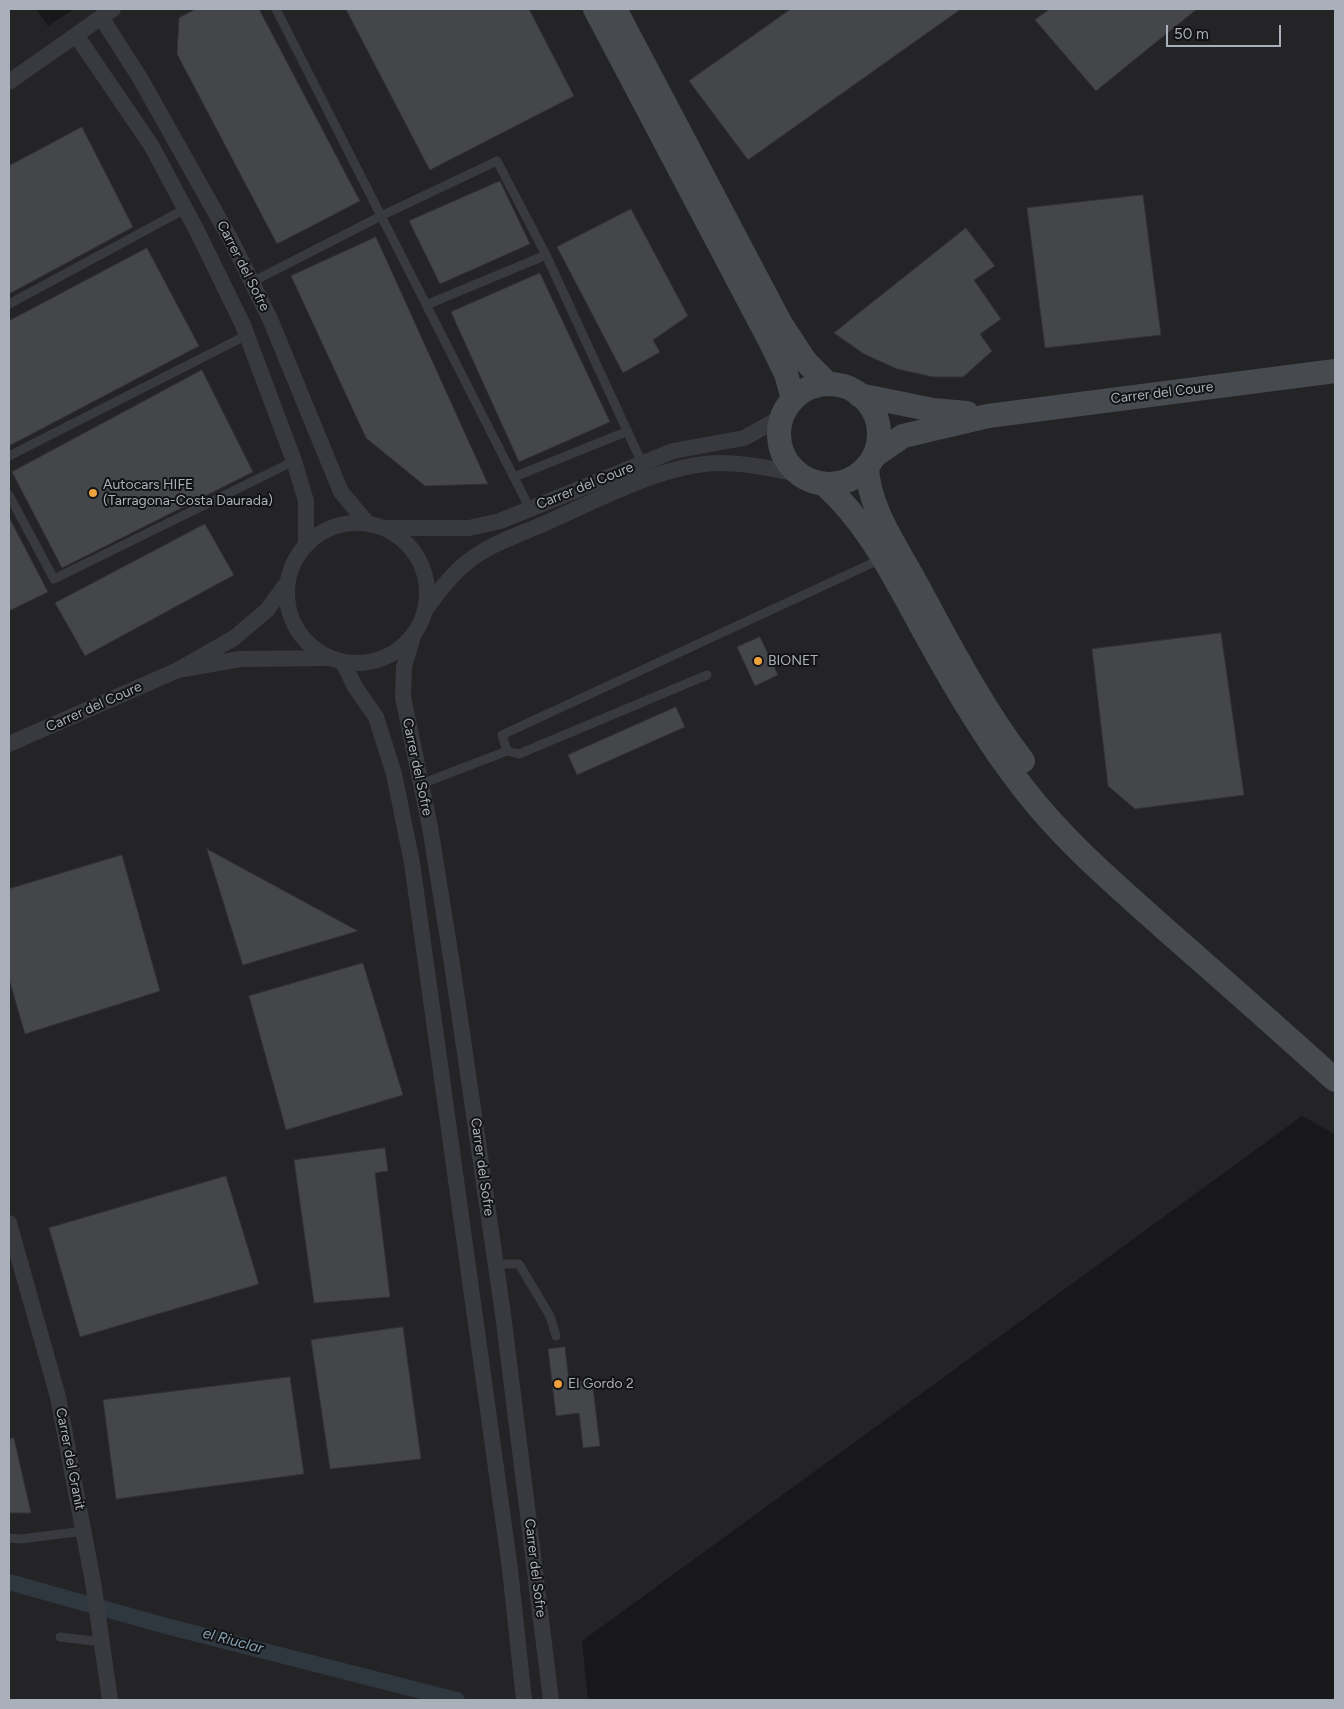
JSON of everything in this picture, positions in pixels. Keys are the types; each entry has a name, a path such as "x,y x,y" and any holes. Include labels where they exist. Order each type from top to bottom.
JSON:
{"main road":[{"path":"595,9 786,374 788,408 780,442 790,465 799,474 824,484 849,480 871,461"},
{"path":"615,9 781,324 806,362 828,384"},
{"name":"Carrer del Coure","path":"871,461 904,436 988,416 1335,371"},
{"path":"788,408 807,389 828,384 841,386 860,394 873,410 878,424 878,445 871,461 868,482 875,503 937,622 1014,749 1046,792 1089,838 1143,889 1335,1058"},
{"name":"Carrer del Coure","path":"860,394 933,410 988,416"},
{"path":"824,484 855,515 883,558 959,696 991,744 1044,814 1072,843 1142,908 1335,1080"}],"street":[{"path":"9,82 107,13"},
{"name":"Carrer del Sofre","path":"107,13 252,282 270,319 341,492 375,526"},
{"name":"Carrer del Sofre","path":"76,35 151,145 247,335 294,461 306,501 306,545"},
{"name":"Carrer del Coure","path":"375,526 469,528 500,522 673,451 744,438 788,408"},
{"name":"Carrer del Coure","path":"425,610 440,588 467,562 498,544 636,483 681,469 719,463 767,467 799,474"},
{"path":"355,523 375,526 399,537 417,556 427,584 425,610 413,636 401,648 380,659 363,663 338,660 312,647 295,626 289,611 287,583 295,560 306,545 320,533 332,528 355,523"},
{"name":"Carrer del Coure","path":"9,744 178,670 234,638 267,610 287,583"},
{"name":"Carrer del Sofre","path":"413,636 404,667 403,697 421,784 452,964 496,1264 551,1699"},
{"name":"Carrer del Coure","path":"178,670 240,659 338,660"},
{"name":"Carrer del Sofre","path":"338,660 376,717 394,774 412,863 510,1569 524,1697"},
{"name":"Carrer del Granit","path":"9,1223 58,1397 93,1582 110,1700"}],"lane":[{"path":"276,9 530,509"},
{"path":"252,282 381,216 497,161 546,255 642,463"},
{"path":"9,304 185,209"},
{"path":"426,305 546,255"},
{"path":"9,456 247,335"},
{"path":"514,477 628,432"},
{"path":"9,495 54,579 294,461"},
{"path":"507,751 502,735 883,558"},
{"path":"421,784 507,751 519,754 708,674"},
{"path":"496,1264 519,1264 550,1316 556,1336"},
{"path":"9,1538 21,1539 84,1531"},
{"path":"60,1637 101,1638"}],"shaded area":[{"path":"9,9 36,9 48,26 74,9 1335,9 1335,1134 1302,1116 582,1641 588,1700 9,1700"}],"building":[{"path":"196,9 259,9 360,201 277,244 177,54 179,18"},
{"path":"346,9 529,9 574,96 430,170"},
{"path":"791,9 961,9 748,160 689,81"},
{"path":"1050,9 1197,9 1096,91 1035,20"},
{"path":"82,127 133,227 9,294 9,166"},
{"path":"500,181 530,244 440,284 409,221"},
{"path":"1143,195 1161,335 1045,348 1027,208"},
{"path":"631,209 688,316 653,340 660,352 623,373 557,247"},
{"path":"966,228 995,266 974,280 1001,319 980,334 992,351 963,377 933,377 897,369 864,354 834,333"},
{"path":"376,237 488,484 425,486 366,438 291,276"},
{"path":"147,248 199,346 9,446 9,321"},
{"path":"540,273 610,422 519,462 451,312"},
{"path":"202,370 253,472 62,568 12,472"},
{"path":"9,517 48,592 9,611"},
{"path":"205,524 234,575 85,656 55,603"},
{"path":"1221,633 1244,795 1135,809 1108,786 1092,649"},
{"name":"BIONET","path":"760,637 778,675 755,686 737,647"},
{"path":"676,707 685,727 577,775 568,755"},
{"path":"207,849 358,931 243,965"},
{"path":"122,855 160,991 25,1034 9,979 9,889"},
{"path":"363,963 403,1095 286,1130 249,996"},
{"path":"385,1148 388,1171 375,1173 390,1297 314,1303 294,1160"},
{"path":"226,1176 259,1284 80,1337 49,1228"},
{"path":"403,1327 421,1459 330,1469 311,1340"},
{"path":"565,1347 569,1382 592,1380 600,1446 583,1448 579,1413 556,1416 548,1349"},
{"path":"290,1377 304,1474 116,1499 103,1400"},
{"path":"14,1438 31,1513 9,1513 9,1439"}],"waterway":[{"name":"el Riuclar","path":"9,1582 166,1626 457,1700"}],"place":[{"name":"Autocars HIFE (Tarragona-Costa Daurada)","path":"93,493"},
{"name":"BIONET","path":"758,661"},
{"name":"El Gordo 2","path":"558,1384"}]}
